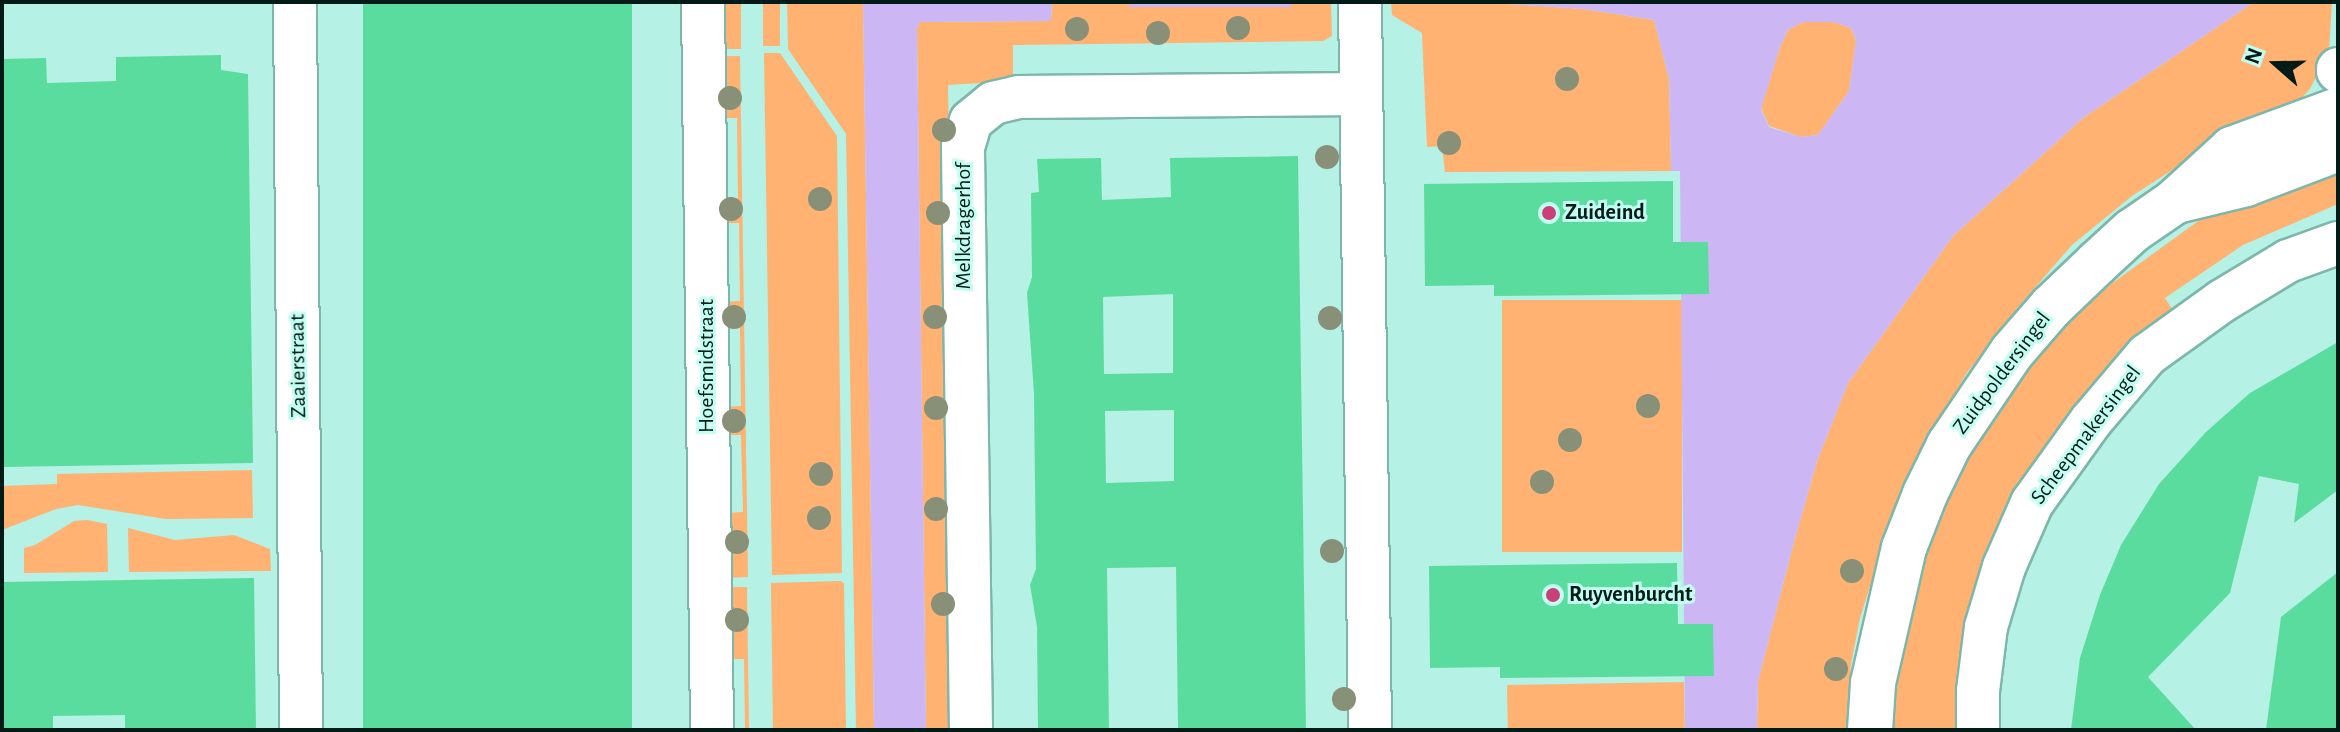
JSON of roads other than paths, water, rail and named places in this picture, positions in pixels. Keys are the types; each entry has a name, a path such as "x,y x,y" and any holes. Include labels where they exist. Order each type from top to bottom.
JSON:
{"street":[{"name":"Zaaierstraat","path":"295,2 301,730"},
{"name":"Hoefsmidstraat","path":"703,2 712,730"},
{"path":"1360,2 1370,730"},
{"name":"Melkdragerhof","path":"971,730 963,147 971,121 993,103 1018,97 1361,94"},
{"name":"Zuidpoldersingel","path":"1870,730 1873,683 1904,548 1949,445 1977,399 2051,307 2132,231 2174,202 2232,149 2338,110"},
{"name":"Zuidpoldersingel","path":"2174,202 2246,184 2338,149"},
{"name":"Scheepmakersingel","path":"1978,730 1978,691 1986,627 2004,567 2032,503 2091,421 2147,355 2222,301 2288,261 2338,243"}],"place":[{"name":"Zuideind","path":"1549,213"},
{"name":"Ruyvenburcht","path":"1553,595"}]}
